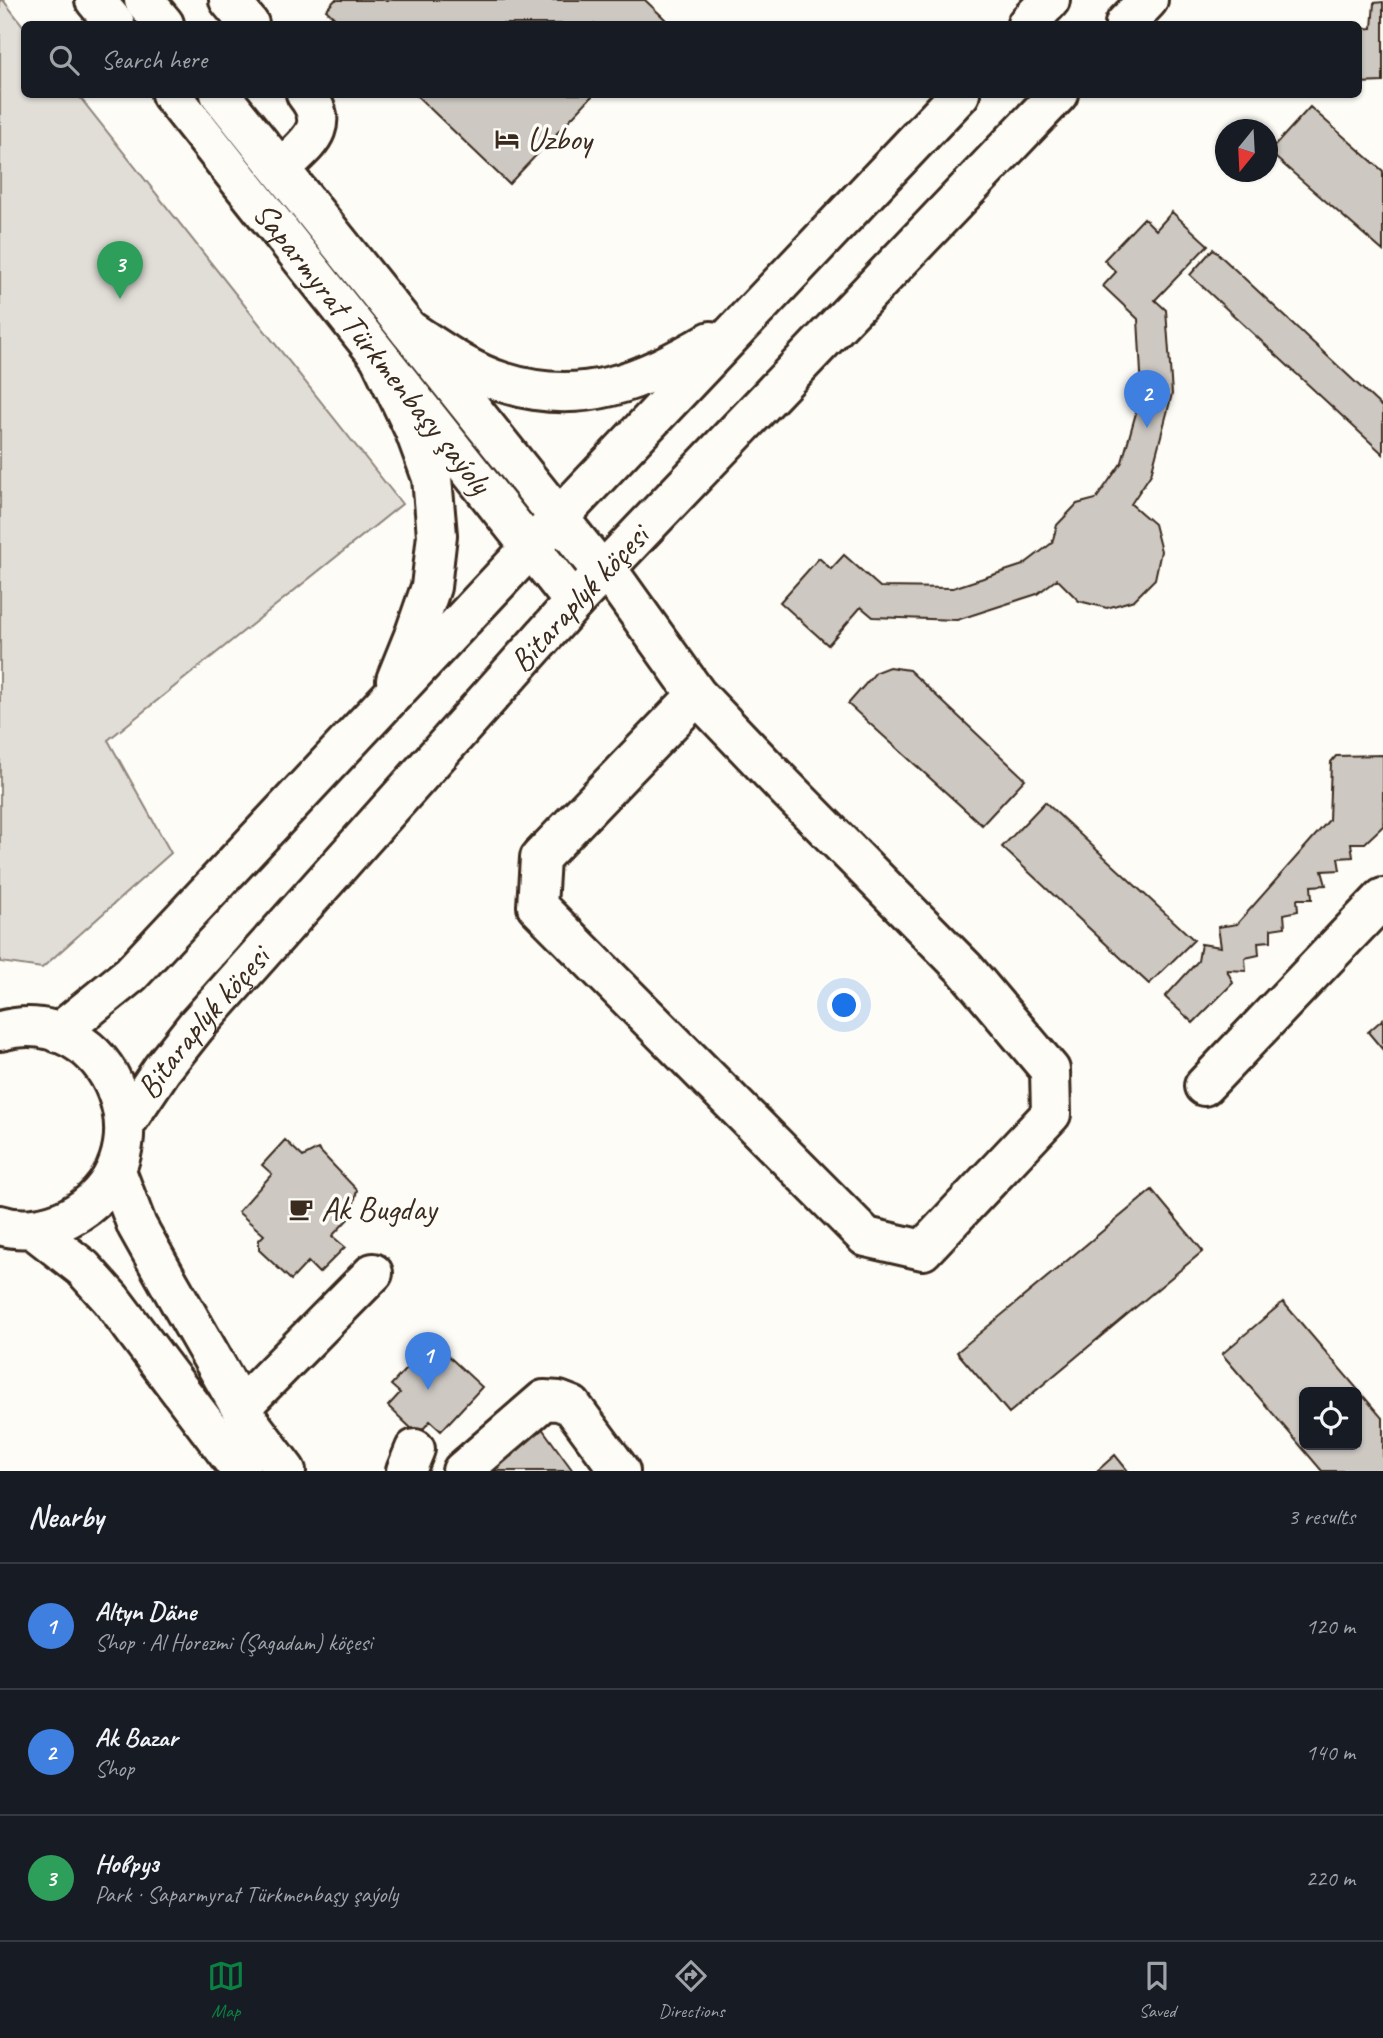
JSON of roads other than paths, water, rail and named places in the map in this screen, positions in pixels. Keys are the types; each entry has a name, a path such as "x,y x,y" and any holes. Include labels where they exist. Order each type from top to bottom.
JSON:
{"main road":[{"path":"95,0 112,21"},
{"path":"144,0 162,21"},
{"path":"229,0 246,21"},
{"path":"1030,21 1050,0"},
{"path":"1128,21 1148,0"},
{"name":"Saparmyrat Türkmenbaşy şaýoly","path":"174,98 574,602"},
{"name":"Saparmyrat Türkmenbaşy şaýoly","path":"223,98 559,518 605,571 697,695 965,969 1050,1070 1051,1114 923,1250 866,1237 537,906 540,858 697,695"},
{"path":"281,169 316,133 316,113 309,98"},
{"path":"58,1033 131,974 956,98"},
{"name":"Bitaraplyk köçesi","path":"125,1124 162,1069 196,1026 574,602 1054,98"},
{"path":"409,330 462,364 501,382 541,392 582,393 623,384 668,366 746,321"},
{"path":"381,360 414,429 432,478 437,535 431,587 388,700"},
{"path":"1204,1086 1383,898"},
{"path":"5,1027 36,1028 58,1033 79,1044 98,1059 112,1079 121,1101 125,1124 123,1148 116,1171 101,1193 82,1211 58,1223 16,1227"},
{"path":"116,1171 137,1227 247,1419 286,1471"},
{"path":"16,1227 83,1268 111,1299 241,1471"},
{"path":"241,1407 373,1273"},
{"path":"462,1471 544,1400 559,1401 572,1406 620,1471"}],"place":[{"name":"Uzboy","path":"507,139"},
{"name":"Новруз","path":"120,299"},
{"name":"Ak Bazar","path":"1147,428"},
{"name":"Ak Bugday","path":"301,1209"},
{"name":"Altyn Däne","path":"428,1390"}]}
